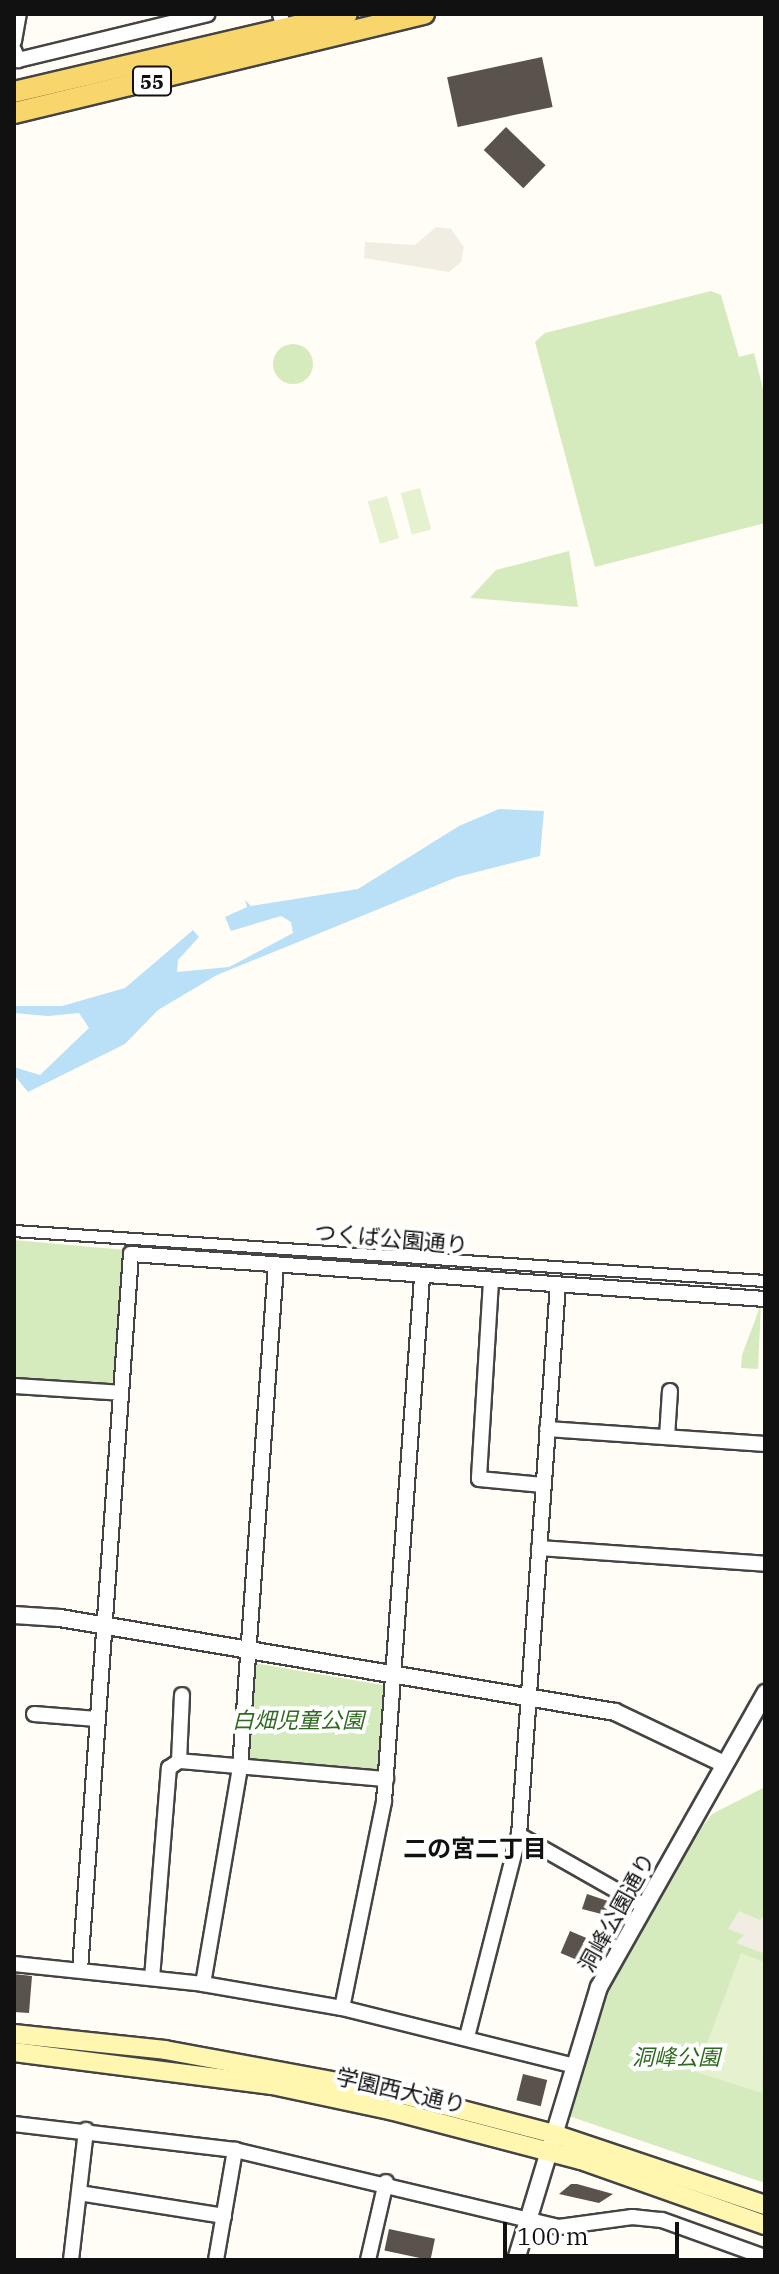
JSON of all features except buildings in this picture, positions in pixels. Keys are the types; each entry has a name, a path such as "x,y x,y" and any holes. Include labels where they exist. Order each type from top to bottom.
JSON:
{"main road":[{"name":"55","path":"14,113 347,14"},
{"name":"55","path":"14,92 285,31 424,14"},
{"name":"学園西大通り","path":"14,2034 277,2068 551,2142 765,2205"},
{"name":"学園西大通り","path":"14,2052 272,2085 551,2142 765,2225"}],"street":[{"path":"14,41 19,14"},
{"path":"14,50 18,60 208,14"},
{"name":"つくば公園通り","path":"14,1231 765,1281"},
{"path":"80,1970 131,1254 765,1299"},
{"path":"203,1984 240,1768 276,1265"},
{"path":"342,2008 386,1779 422,1277"},
{"path":"491,1281 479,1479 543,1485"},
{"path":"467,2037 519,1835 558,1284"},
{"path":"14,1386 121,1393"},
{"path":"667,1437 670,1391"},
{"path":"547,1429 765,1444"},
{"path":"539,1548 765,1564"},
{"path":"14,1615 104,1625 529,1695 637,1719 724,1764"},
{"name":"洞峰公園通り","path":"516,2260 599,1987 765,1693"},
{"path":"179,1761 182,1695"},
{"path":"34,1714 97,1719"},
{"path":"152,1978 169,1768 179,1761 386,1779"},
{"path":"519,1835 644,1906"},
{"path":"14,1964 203,1984 342,2008 574,2066"},
{"path":"14,2141 15,2124 235,2150 577,2228 644,2217 765,2257"},
{"path":"71,2260 86,2130"},
{"path":"216,2260 235,2150"},
{"path":"368,2260 386,2182"},
{"path":"79,2193 224,2216"}],"green space":[{"path":"711,291 721,295 739,357 754,353 765,397 765,523 595,567 535,342 545,333"},
{"path":"293,344 307,350 313,364 307,378 293,384 279,378 273,364 279,350"},
{"path":"420,488 431,530 412,535 401,493"},
{"path":"387,496 399,538 380,544 368,502"},
{"path":"569,551 578,607 470,598 496,570"},
{"path":"14,1240 125,1250 117,1382 111,1387 14,1379"},
{"path":"761,1304 758,1369 741,1368 742,1355"},
{"name":"白畑児童公園","path":"254,1663 388,1686 382,1770 377,1775 246,1760"},
{"name":"洞峰公園","path":"765,1787 765,2183 566,2115 601,2000 681,1855 712,1814"},
{"path":"741,1953 765,1962 762,2093 696,2072"}],"shaded area":[{"path":"436,227 451,229 464,247 461,262 449,272 364,258 365,242 415,245"},
{"path":"739,1911 760,1920 765,1915 765,1954 736,1943 744,1935 728,1929"}],"water":[{"path":"499,809 544,811 540,856 457,877 217,975 158,1010 125,1044 28,1092 14,1075 14,1067 40,1075 89,1028 79,1013 48,1016 14,1013 14,1006 62,1006 125,988 193,930 199,937 178,960 177,972 229,967 293,933 291,922 281,916 231,931 225,917 247,907 245,900 251,906 358,889 459,826"}],"district":[{"name":"二の宮二丁目","path":"475,1849"}]}
